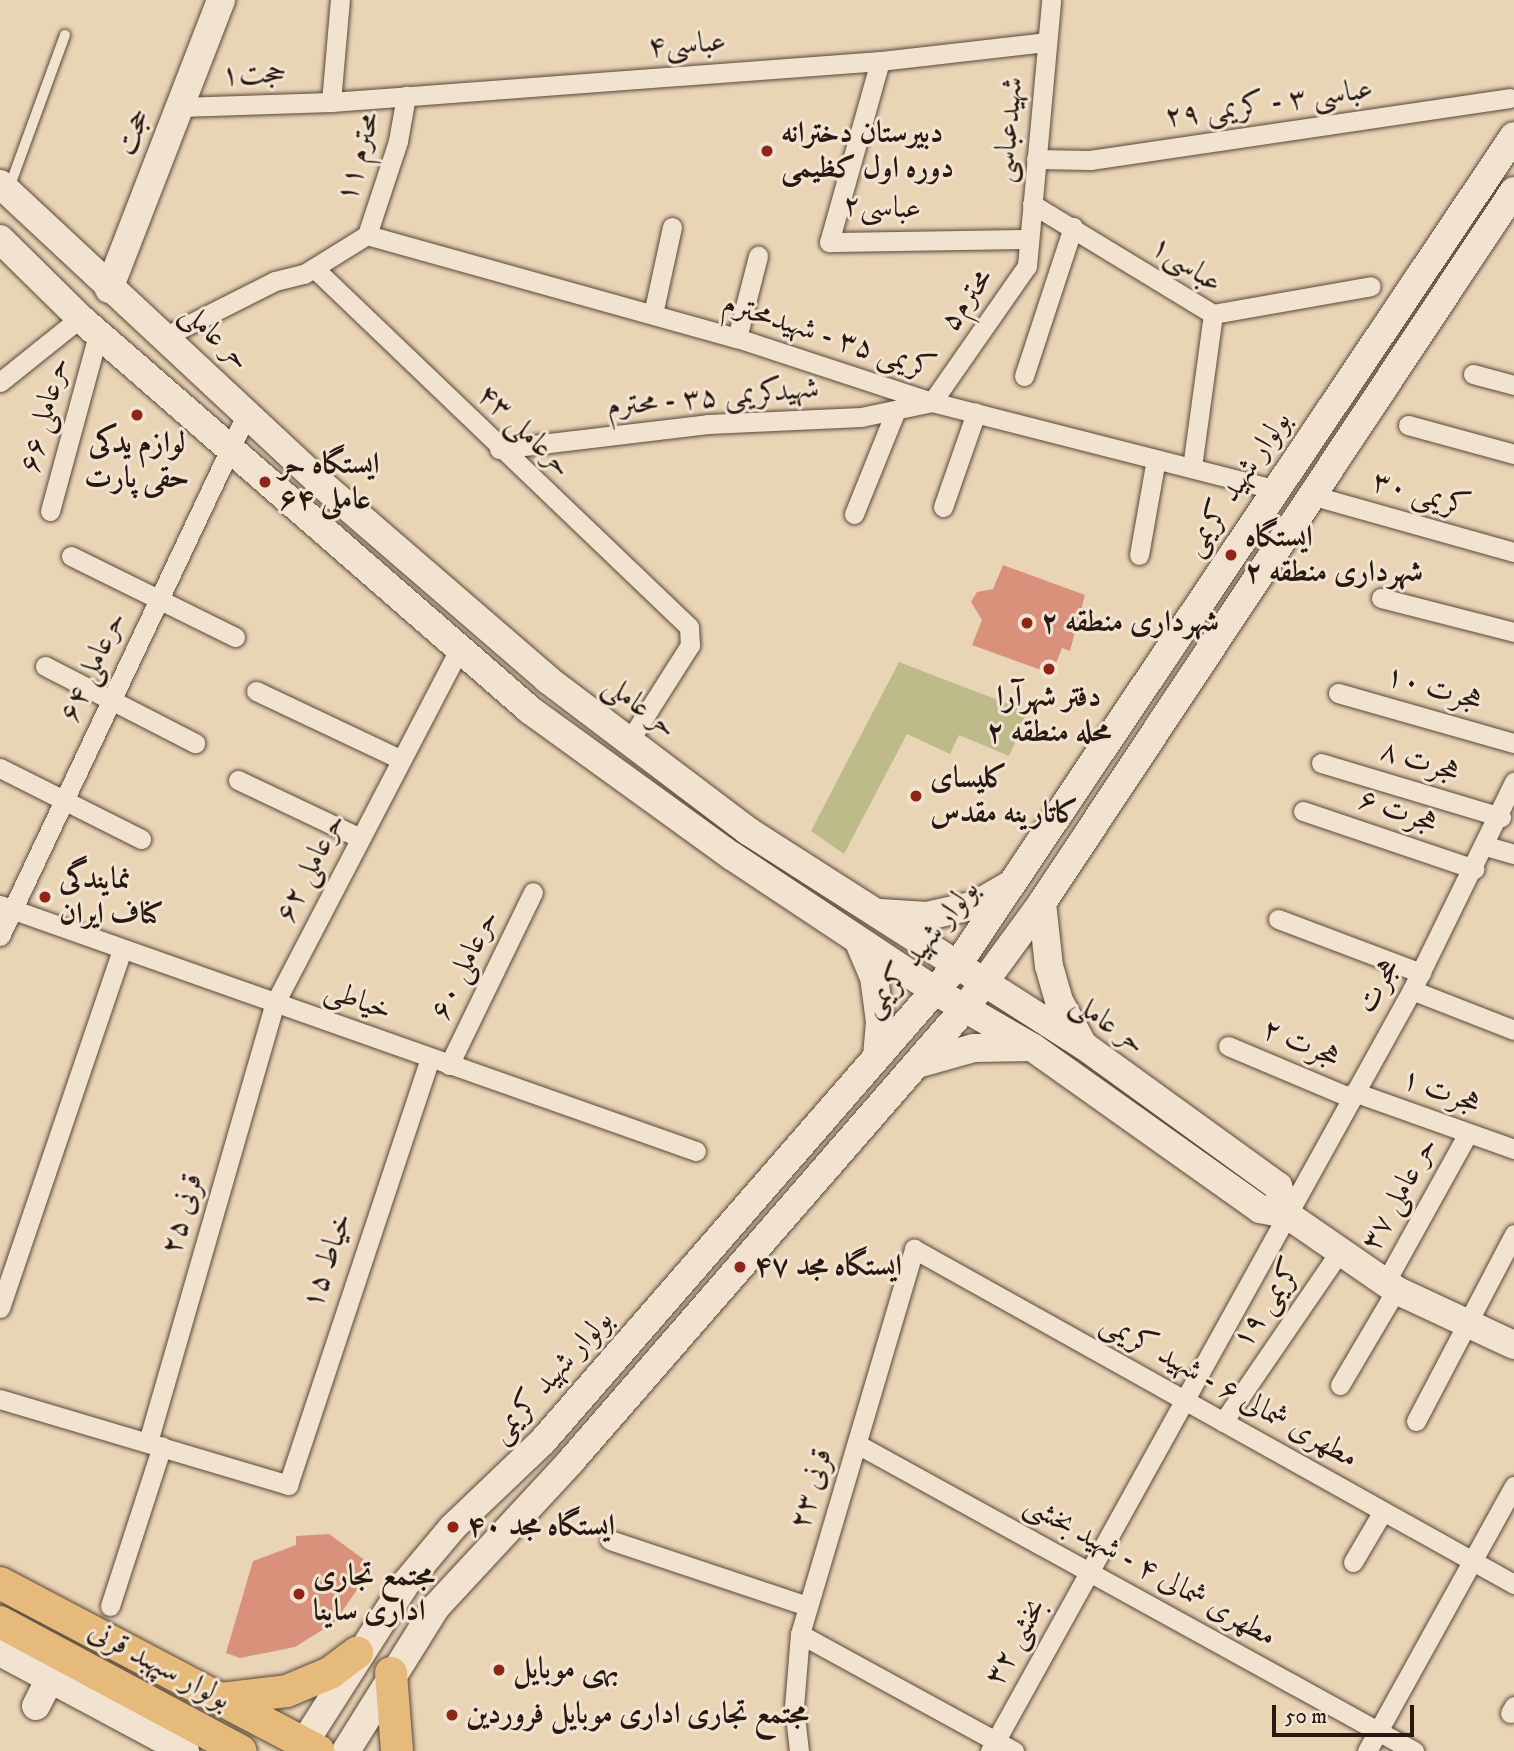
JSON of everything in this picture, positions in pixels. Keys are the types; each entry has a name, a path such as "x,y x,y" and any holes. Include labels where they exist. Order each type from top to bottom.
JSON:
{"main road":[{"name":"حجت","path":"109,289 221,0"},
{"name":"بولوار شهید کریمی","path":"306,1748 357,1653 453,1527 543,1441 958,964 1017,881 1274,489 1514,136"},
{"name":"حر عاملی","path":"4,188 109,289 166,336 247,412 516,652 748,831 1083,1045 1278,1186 1286,1214"},
{"path":"345,1751 391,1673 436,1607 917,1064 985,982 1042,903 1469,253 1514,191"},
{"path":"1445,237 1469,253"},
{"name":"حر عاملی","path":"0,239 89,326 530,710 859,942 935,992 966,1007 1032,1047 1260,1209 1286,1214 1338,1254 1390,1286 1514,1345"},
{"path":"877,913 926,916 975,905 1017,881"},
{"path":"1042,903 1045,953 1059,1001 1083,1045"},
{"path":"859,942 874,977 880,1022 877,1057"},
{"path":"917,1064 974,1048 1032,1047"},
{"name":"بولوار سپهبد قرنی","path":"0,1583 221,1699 306,1748"},
{"name":"بولوار سپهبد قرنی","path":"0,1622 241,1751"},
{"path":"0,1652 186,1751"},
{"path":"221,1699 287,1690 330,1673 357,1653"},
{"path":"391,1673 397,1751"},
{"path":"36,1706 50,1679"}],"street":[{"path":"331,102 340,0"},
{"name":"شهیدعباسی","path":"1027,266 1052,0"},
{"name":"عباسی۴","path":"331,102 880,61 1047,42"},
{"name":"عباسی۲","path":"880,61 829,242 1029,239"},
{"name":"محترم ۱۱","path":"367,235 398,141 406,96"},
{"name":"عباسی ۳ - کریمی ۲۹","path":"1036,159 1090,160 1509,98"},
{"name":"حجت۱","path":"180,107 331,102"},
{"name":"عباسی۱","path":"1032,204 1213,314 1192,468"},
{"path":"653,314 672,227"},
{"path":"1024,376 1073,227"},
{"path":"166,336 275,281 314,268 367,235"},
{"name":"کریمی ۳۵ - شهیدمحترم","path":"367,235 737,338 932,402 1274,489"},
{"path":"737,338 758,256"},
{"name":"محترم۵","path":"932,402 1027,266"},
{"name":"حرعاملی ۴۳","path":"314,268 499,449 690,626 692,635 629,741"},
{"path":"1213,314 1371,286"},
{"path":"3,375 89,326"},
{"name":"حرعاملی ۶۶","path":"50,511 89,326"},
{"path":"1473,374 1514,385"},
{"name":"شهیدکریمی ۳۵ - محترم","path":"499,449 708,424 861,417 932,402"},
{"path":"855,514 896,410"},
{"name":"حرعاملی ۶۴","path":"0,936 6,907 64,800 247,412"},
{"path":"943,507 976,413"},
{"path":"1409,425 1514,454"},
{"path":"1139,555 1156,459"},
{"name":"کریمی ۳۰","path":"1311,495 1514,552"},
{"path":"71,556 235,637"},
{"path":"1381,598 1514,632"},
{"name":"حرعاملی ۶۲","path":"275,1003 459,650"},
{"path":"45,666 195,743"},
{"path":"256,691 400,759"},
{"name":"هجرت ۱۰","path":"1338,693 1514,743"},
{"name":"هجرت ۸","path":"1321,763 1501,817"},
{"path":"0,768 141,839"},
{"path":"238,779 360,838"},
{"name":"هجرت","path":"1183,1399 1416,981 1501,817 1514,782"},
{"name":"هجرت ۶","path":"1303,811 1475,869"},
{"path":"1486,846 1514,855"},
{"name":"حرعاملی ۶۰","path":"449,1065 533,892"},
{"name":"خیاطی","path":"6,907 696,1151"},
{"path":"1278,919 1416,981 1514,1030"},
{"path":"0,1308 122,949"},
{"name":"قرنی ۲۵","path":"110,1606 275,1003"},
{"name":"هجرت ۲","path":"1228,1046 1352,1095"},
{"name":"خیاط ۱۵","path":"155,1444 288,1485 430,1058"},
{"name":"هجرت ۱","path":"1352,1095 1511,1148"},
{"name":"حر عاملی ۳۷","path":"1340,1385 1468,1133"},
{"path":"1416,1421 1514,1234"},
{"name":"مطهری شمالی ۶ - شهید کریمی","path":"914,1249 1514,1584"},
{"name":"قرنی ۲۳","path":"799,1751 794,1707 800,1633 914,1249"},
{"name":"کریمی ۱۹","path":"1223,1422 1338,1254"},
{"path":"0,1399 155,1444"},
{"name":"بخشی ۳۲","path":"993,1746 1183,1399"},
{"name":"مطهری شمالی ۴ - شهید بخشی","path":"857,1444 1414,1751"},
{"path":"1367,1751 1514,1486"},
{"path":"1353,1562 1383,1511"},
{"path":"610,1540 807,1605"},
{"path":"800,1633 993,1746 1014,1751"}],"lane":[{"path":"4,188 65,35"}],"shaded area":[{"path":"899,662 1029,712 1009,756 959,735 950,754 907,734 844,854 811,831"}],"building":[{"path":"1003,565 1085,595 1070,651 1062,648 1052,674 972,645 982,620 971,602 977,592 993,589"},
{"name":"مجتمع تجاری اداری ساینا","path":"329,1534 373,1566 335,1622 295,1647 240,1658 226,1653 253,1561 296,1545 296,1536"}],"place":[{"name":"دبیرستان دخترانه دوره اول کظیمی","path":"767,151"},
{"name":"لوازم یدکی حقی پارت","path":"137,415"},
{"name":"ایستگاه حر عاملی ۶۴","path":"265,482"},
{"name":"ایستگاه شهرداری منطقه ۲","path":"1231,555"},
{"name":"شهرداری منطقه ۲","path":"1027,623"},
{"name":"دفتر شهرآرا محله منطقه ۲","path":"1049,669"},
{"name":"کلیسای کاتارینه مقدس","path":"916,796"},
{"name":"نمایندگی کناف ایران","path":"45,897"},
{"name":"ایستگاه مجد ۴۷","path":"740,1267"},
{"name":"ایستگاه مجد ۴۰","path":"453,1527"},
{"name":"مجتمع تجاری اداری ساینا","path":"299,1594"},
{"name":"بهی موبایل","path":"499,1670"},
{"name":"مجتمع تجاری اداری موبایل فروردین","path":"452,1715"}]}
